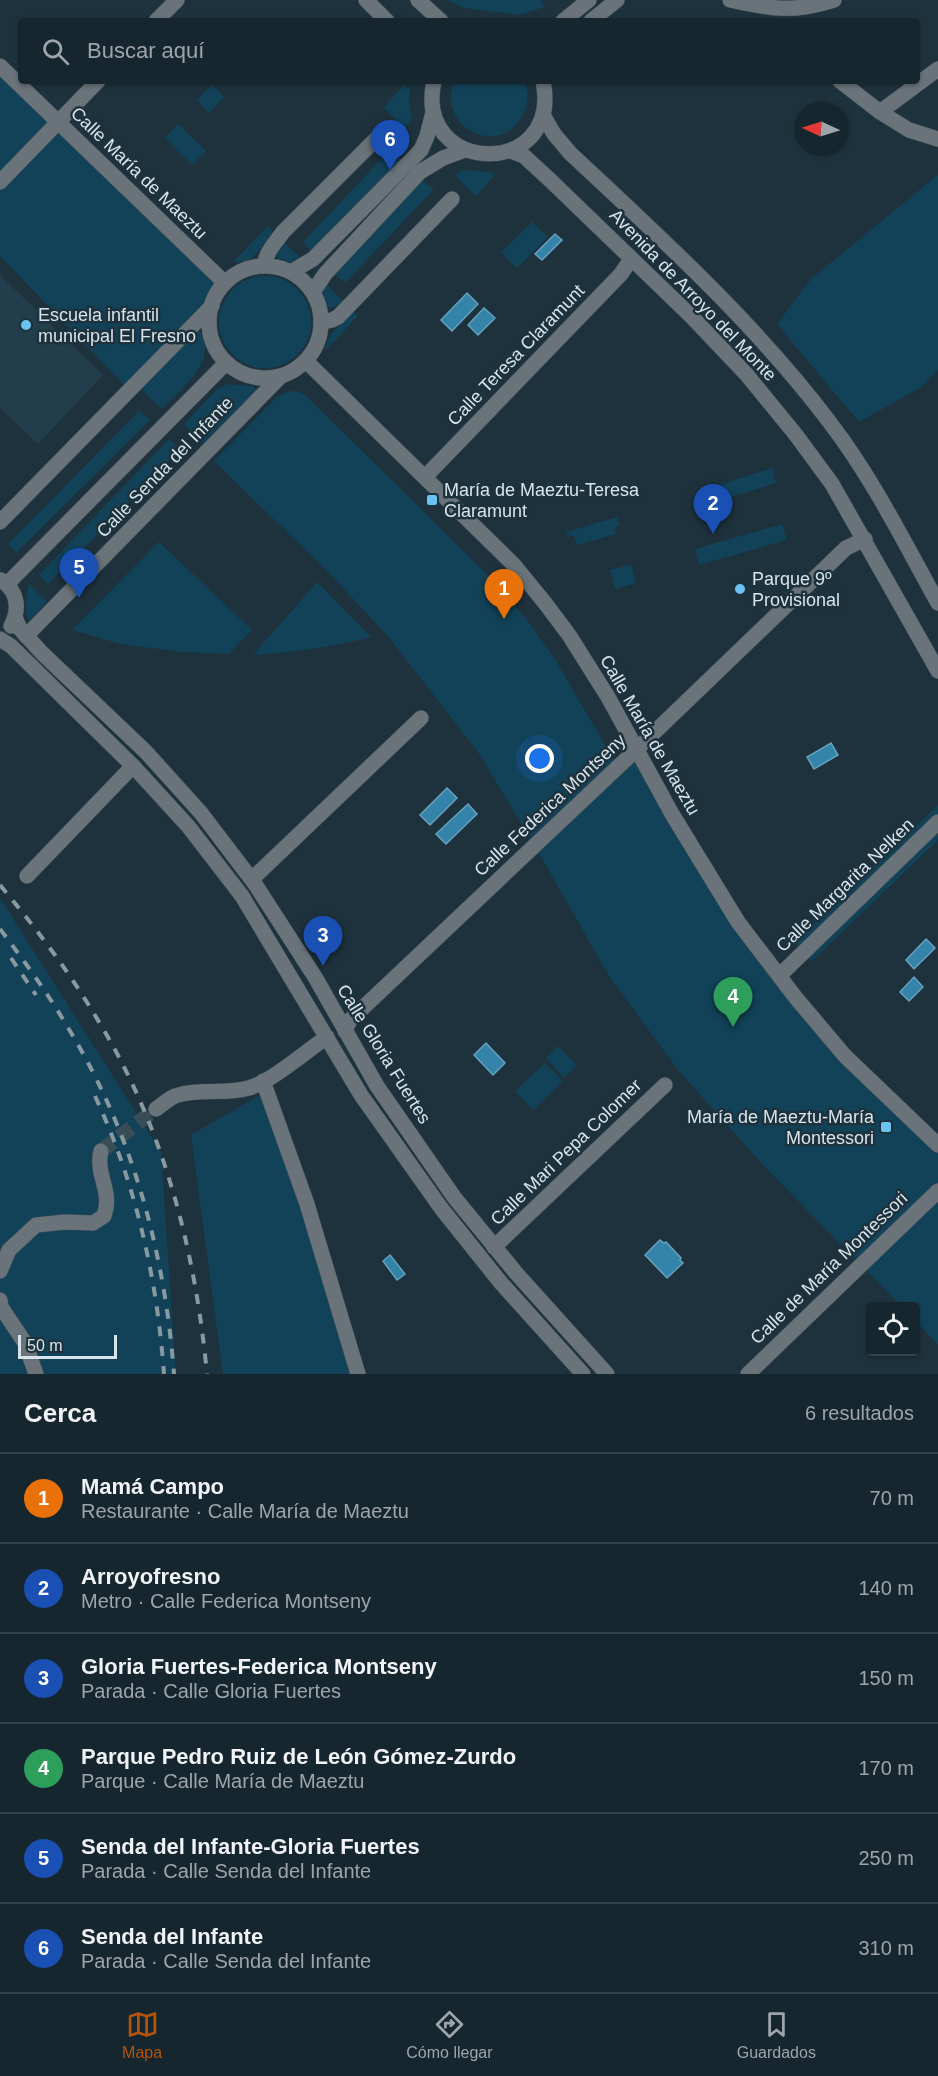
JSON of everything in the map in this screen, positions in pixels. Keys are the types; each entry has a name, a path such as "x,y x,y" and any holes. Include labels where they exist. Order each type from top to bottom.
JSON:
{"street":[{"path":"159,18 177,0"},
{"path":"366,0 384,18"},
{"path":"418,0 438,18"},
{"path":"567,18 589,0"},
{"path":"595,18 617,0"},
{"path":"730,0 763,8 792,10 834,0"},
{"name":"Calle María de Maeztu","path":"0,66 18,83"},
{"path":"920,82 938,69"},
{"name":"Calle María de Maeztu","path":"19,84 225,283"},
{"path":"0,182 95,84"},
{"path":"291,272 313,259 421,150 427,136 432,112 434,84"},
{"path":"432,112 448,138 465,150 481,154 511,151 525,142 536,130 543,115 546,96 544,84"},
{"path":"844,84 880,112 909,130 938,139"},
{"path":"880,112 918,84"},
{"name":"Avenida de Arroyo del Monte","path":"543,115 554,134 570,153 703,281 792,375 832,425 874,487 938,603"},
{"path":"264,266 272,246 283,232 383,132"},
{"path":"313,292 325,274 420,172 443,158 465,150"},
{"name":"Avenida de Arroyo del Monte","path":"511,151 524,156 632,259 747,375 825,475 865,539 938,671"},
{"path":"321,322 338,317 452,199"},
{"name":"Calle Teresa Claramunt","path":"425,477 615,281 632,259"},
{"path":"278,267 291,272 303,280 313,292 319,306 320,336 315,350 306,361 281,376 252,377 238,371 226,363 217,351 211,336 209,321 217,294 236,274 250,268 278,267"},
{"path":"0,522 212,306"},
{"name":"Calle María de Maeztu","path":"306,361 514,565 545,603 591,669 672,814 738,922 796,998 845,1056 938,1145"},
{"name":"Calle Senda del Infante","path":"3,582 226,363"},
{"name":"Calle Senda del Infante","path":"26,636 281,376"},
{"name":"Calle Federica Montseny","path":"345,1031 350,1020 846,548 865,539"},
{"path":"3,582 13,590 16,598 15,617 11,627 0,638 11,646 133,766 188,826 242,896 362,1095 441,1208 501,1283 584,1374"},
{"name":"Calle Gloria Fuertes","path":"15,617 26,636 146,752 201,813 252,879 315,977 377,1086 454,1197 494,1247 607,1374"},
{"path":"252,879 421,718"},
{"path":"27,876 133,766"},
{"name":"Calle Margarita Nelken","path":"780,975 938,822"},
{"path":"156,1109 173,1097 192,1092 233,1091 250,1088 327,1038"},
{"path":"263,1081 307,1204 358,1374"},
{"name":"Calle Mari Pepa Colomer","path":"494,1247 664,1085"},
{"path":"0,1271 9,1250 36,1225 65,1222 93,1223 104,1216 108,1199 99,1170 101,1151"},
{"name":"Calle de María Montessori","path":"748,1374 938,1191"},
{"path":"0,1300 1,1307 26,1343 36,1374"}],"shaded area":[{"path":"447,0 541,0 544,7 519,15 465,8"},
{"path":"0,66 225,283 212,306 128,389 0,256"},
{"path":"453,84 525,84 527,105 514,127 502,134 488,136 474,133 463,125 454,113 451,98"},
{"path":"212,85 224,97 209,113 197,100"},
{"path":"404,85 410,89 412,120 404,129 384,107"},
{"path":"178,124 206,151 192,165 165,138"},
{"path":"390,150 401,160 312,252 303,242"},
{"path":"463,170 491,172 495,175 476,196 457,178 456,175"},
{"path":"938,175 938,370 921,387 859,422 777,324 811,279"},
{"path":"422,181 434,189 345,283 334,273"},
{"path":"532,222 548,237 517,268 501,253"},
{"path":"268,226 274,234 249,261 233,262"},
{"path":"555,234 562,240 542,260 535,254"},
{"path":"284,242 303,260 290,262 279,259 276,254"},
{"name":"Escuela infantil municipal El Fresno","path":"0,275 103,375 38,444 0,408"},
{"path":"265,276 283,279 298,289 308,304 311,322 308,340 298,355 283,365 265,368 247,365 232,355 222,340 219,322 222,304 232,289 247,279"},
{"path":"325,283 343,301 337,306 325,306 323,297"},
{"path":"467,293 478,304 452,331 441,320"},
{"path":"484,308 495,318 478,335 468,325"},
{"path":"352,311 358,316 324,352 331,335"},
{"path":"199,329 204,340 205,352 198,370 162,409 141,389"},
{"path":"228,384 252,386 257,390 203,443 184,424 217,389"},
{"path":"289,391 299,392 306,396 491,578 528,621 556,661 618,767 637,749 672,814 796,998 938,1145 938,1345 920,1325 920,1302 897,1302 764,1166 678,1070 609,976 478,752 387,635 327,571 214,461 277,397"},
{"path":"139,411 150,420 16,553 8,544"},
{"path":"169,439 180,450 48,584 39,575"},
{"path":"772,468 776,483 717,501 713,487"},
{"path":"617,517 620,525 615,528 616,534 577,545 574,536 568,537 566,532"},
{"path":"782,524 787,540 699,565 695,549"},
{"path":"159,542 252,630 229,654 183,652 120,644 72,630"},
{"path":"631,564 636,583 615,589 610,570"},
{"path":"317,582 371,637 312,649 253,655"},
{"path":"29,584 47,602 29,621 26,608"},
{"path":"831,743 838,755 814,769 807,757"},
{"path":"447,788 457,798 430,825 420,815"},
{"path":"468,804 477,814 446,844 436,834"},
{"path":"938,805 938,815 799,947 795,942"},
{"path":"938,829 938,840 812,961 807,957"},
{"path":"0,898 161,1152 176,1374 0,1374"},
{"path":"926,939 935,948 914,969 906,960"},
{"path":"914,977 923,987 909,1001 900,992"},
{"path":"486,1043 505,1063 493,1075 474,1055"},
{"path":"558,1046 577,1066 564,1078 546,1058"},
{"path":"545,1063 563,1081 533,1110 515,1091"},
{"path":"260,1095 303,1214 352,1374 223,1374 191,1135"},
{"path":"660,1240 666,1242 683,1263 667,1278 645,1255"},
{"path":"390,1255 405,1274 397,1280 383,1261"}],"tunnel":[{"path":"101,1151 156,1109"}],"railway":[{"path":"0,885 74,982 120,1058 140,1101 172,1189 184,1234 202,1327 207,1374"},
{"path":"0,929 70,1031 112,1112 142,1196 154,1240 170,1329 174,1374"},
{"path":"11,958 36,995"},
{"path":"95,1096 122,1163 142,1232 156,1302 164,1374"}],"place":[{"name":"Senda del Infante","path":"390,170"},
{"name":"Escuela infantil municipal El Fresno","path":"26,325"},
{"name":"María de Maeztu-Teresa Claramunt","path":"432,500"},
{"name":"Arroyofresno","path":"713,534"},
{"name":"Parque 9º Provisional","path":"740,589"},
{"name":"Senda del Infante-Gloria Fuertes","path":"79,598"},
{"name":"Mamá Campo","path":"504,619"},
{"name":"Gloria Fuertes-Federica Montseny","path":"323,966"},
{"name":"Parque Pedro Ruiz de León Gómez-Zurdo","path":"733,1027"},
{"name":"María de Maeztu-María Montessori","path":"886,1127"}]}
